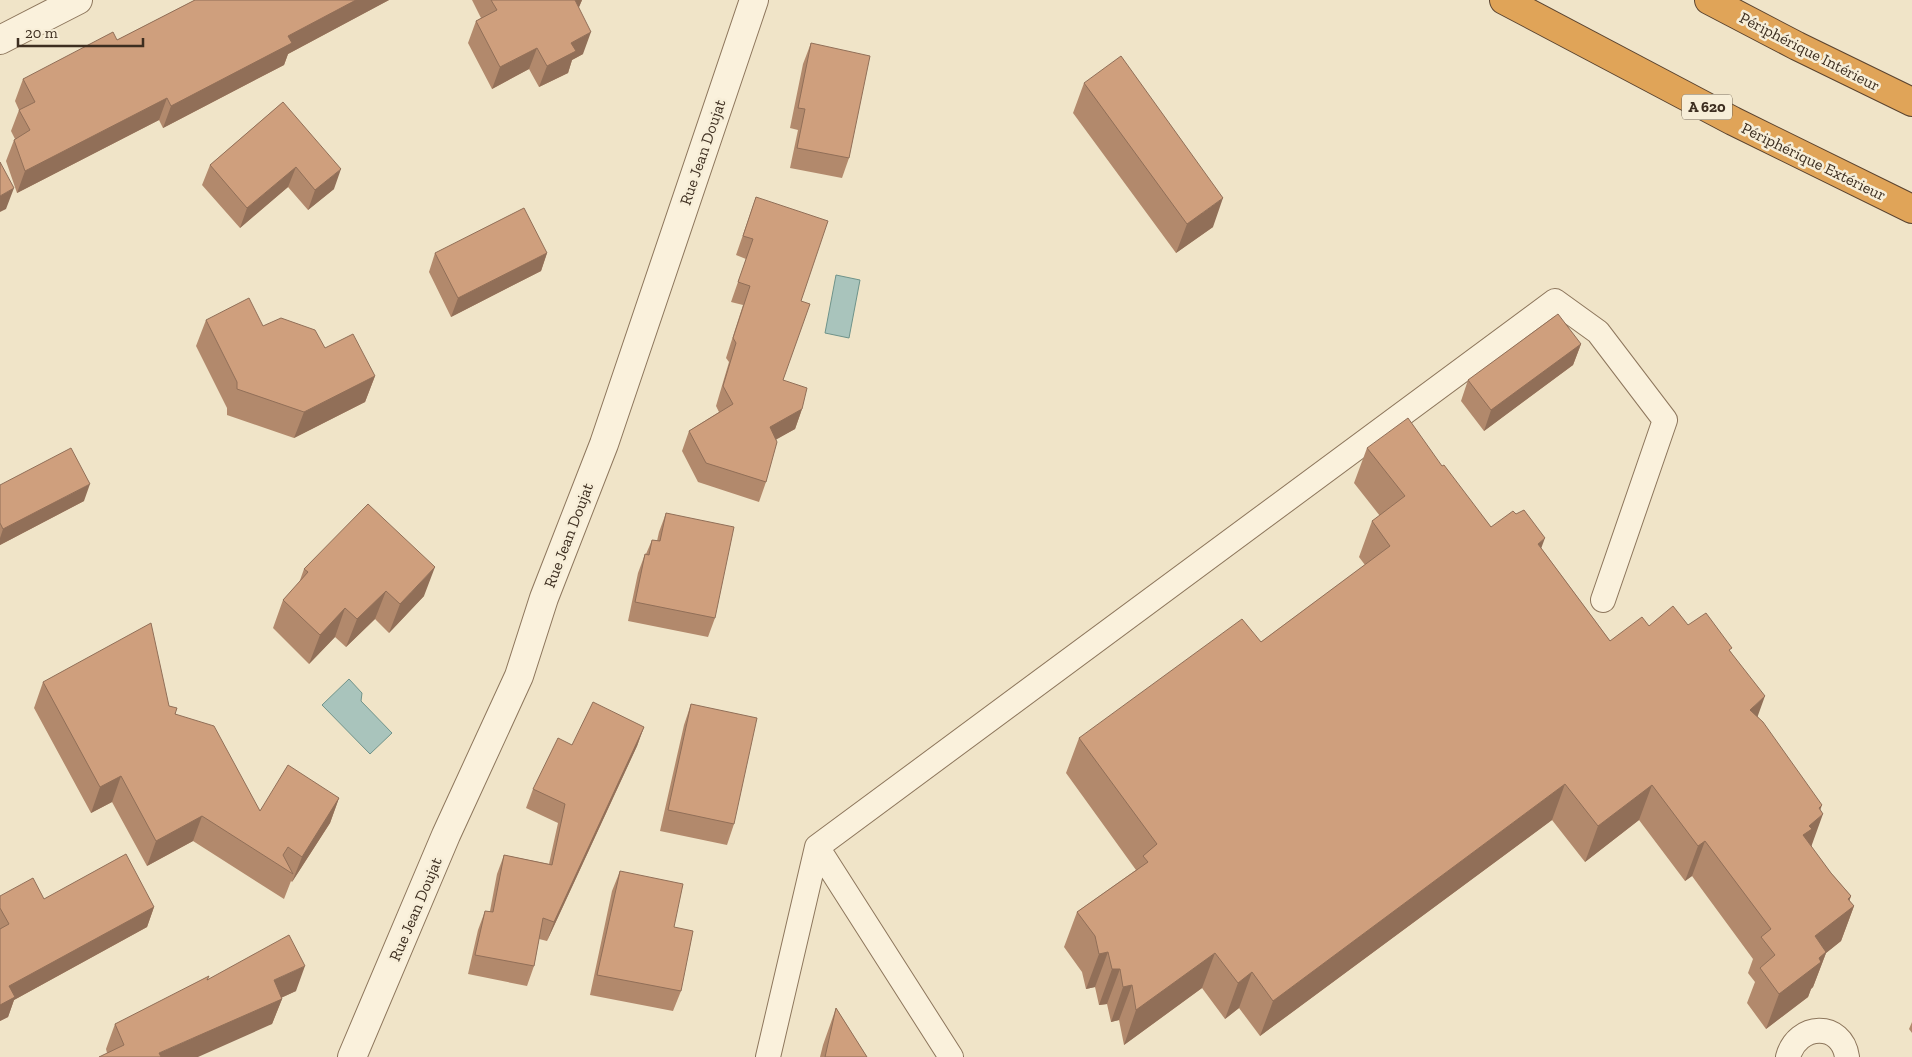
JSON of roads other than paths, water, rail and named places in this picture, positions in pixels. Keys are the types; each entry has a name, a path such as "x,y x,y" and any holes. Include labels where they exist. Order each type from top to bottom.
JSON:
{"highway":[{"name":"Périphérique Extérieur","path":"1504,0 1733,121 1912,209"},
{"name":"Périphérique Intérieur","path":"1709,0 1796,46 1912,102"}],"street":[{"path":"0,40 78,0"},
{"name":"Rue Jean Doujat","path":"352,1057 446,835 519,676 544,598 604,444 754,0"}],"lane":[{"path":"768,1057 817,847 1555,301 1598,332 1665,420 1603,600"},
{"path":"817,847 951,1057"},
{"path":"1788,1057 1796,1040 1814,1030 1834,1035 1841,1042 1847,1057"}],"water":[{"path":"836,275 860,280 849,338 825,333"},
{"path":"349,679 362,693 361,701 392,733 370,754 322,705"}]}
